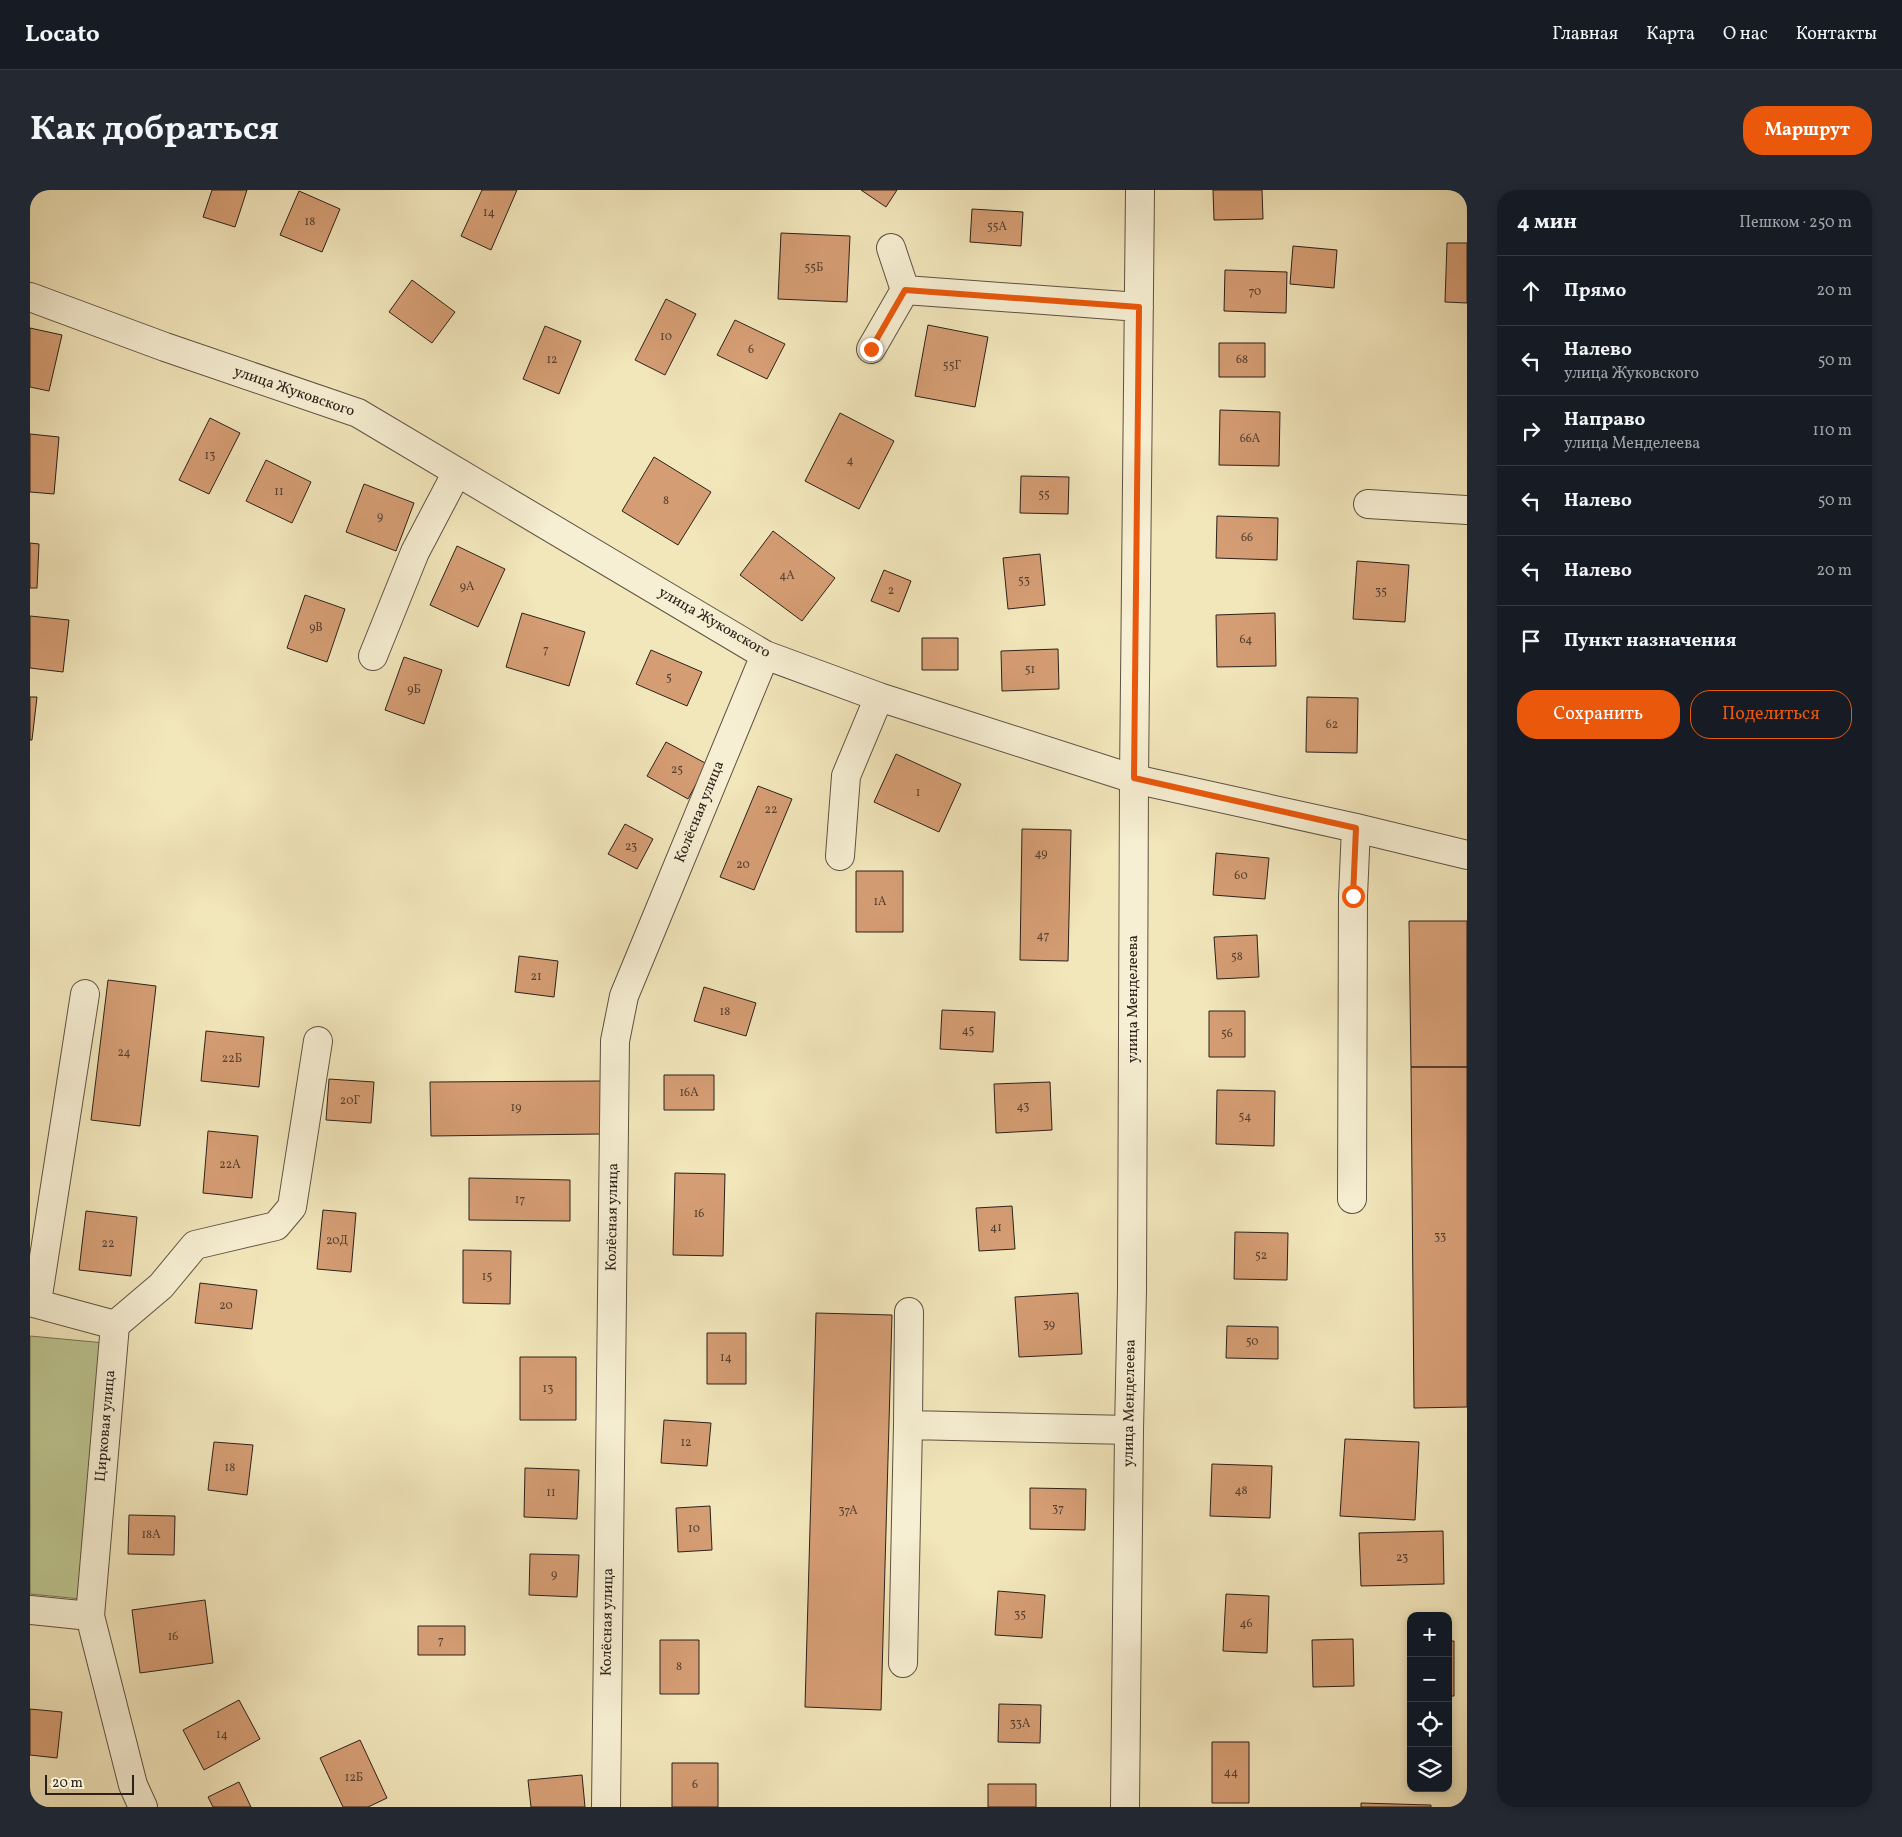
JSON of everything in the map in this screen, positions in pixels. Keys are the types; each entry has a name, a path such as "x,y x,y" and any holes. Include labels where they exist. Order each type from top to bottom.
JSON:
{"street":[{"name":"улица Менделеева","path":"1124,1807 1132,1290 1134,778 1140,190"},
{"path":"871,349 905,290 891,248"},
{"path":"905,290 1139,307"},
{"name":"улица Жуковского","path":"30,297 165,347 358,413 765,655 879,698 1134,778 1467,855"},
{"path":"373,656 415,552 457,472"},
{"path":"1368,504 1467,510"},
{"name":"Колёсная улица","path":"606,1807 615,1042 624,996 765,655"},
{"path":"840,856 846,776 879,698"},
{"path":"1352,1199 1353,896 1356,828"},
{"path":"85,994 34,1302 116,1324 161,1286 195,1245 276,1226 292,1207 318,1041"},
{"path":"903,1663 909,1312"},
{"name":"Цирковая улица","path":"116,1324 90,1616 133,1785 143,1807"},
{"path":"908,1425 1129,1430"},
{"path":"30,1610 90,1616"}],"green space":[{"path":"30,1336 105,1343 81,1599 30,1594"}],"building":[{"path":"212,190 247,190 235,227 203,217"},
{"path":"482,190 517,190 491,250 461,236"},
{"path":"861,190 897,190 886,207"},
{"path":"1213,190 1262,190 1263,219 1214,220"},
{"path":"299,191 340,209 322,252 280,235"},
{"path":"972,209 1023,212 1021,246 970,242"},
{"path":"781,233 850,236 847,302 778,299"},
{"path":"1447,243 1467,243 1467,303 1445,302"},
{"path":"1293,246 1337,250 1334,288 1290,284"},
{"path":"1225,270 1287,272 1286,313 1224,311"},
{"path":"412,280 455,312 432,343 389,312"},
{"path":"666,299 696,314 665,375 635,360"},
{"path":"735,320 785,344 767,379 717,355"},
{"path":"928,325 988,337 975,407 915,396"},
{"path":"545,326 581,341 559,394 523,379"},
{"path":"30,328 62,335 49,391 30,387"},
{"path":"1219,343 1265,343 1265,377 1219,377"},
{"path":"1220,410 1280,412 1279,466 1219,465"},
{"path":"840,413 894,441 859,509 805,481"},
{"path":"210,418 240,433 209,494 179,480"},
{"path":"30,434 59,437 54,494 30,492"},
{"path":"654,457 711,492 678,545 622,511"},
{"path":"266,460 311,482 292,523 246,501"},
{"path":"1021,476 1069,477 1068,514 1020,513"},
{"path":"364,484 414,503 396,551 346,532"},
{"path":"1217,516 1278,518 1277,560 1216,558"},
{"path":"773,531 835,578 802,621 740,575"},
{"path":"30,543 39,544 37,588 30,588"},
{"path":"457,546 505,569 478,627 430,605"},
{"path":"1040,554 1045,605 1008,609 1003,558"},
{"path":"1357,561 1409,565 1405,622 1353,619"},
{"path":"884,570 911,581 899,612 871,601"},
{"path":"305,595 345,609 327,662 287,648"},
{"path":"522,613 585,632 569,686 506,667"},
{"path":"1275,613 1276,666 1217,667 1216,615"},
{"path":"30,616 69,620 63,672 30,668"},
{"path":"922,638 958,638 958,670 922,670"},
{"path":"1058,649 1059,689 1002,691 1001,651"},
{"path":"651,650 702,672 687,706 636,684"},
{"path":"404,657 442,670 424,724 385,710"},
{"path":"30,697 37,697 32,740 30,740"},
{"path":"1307,697 1358,698 1357,753 1306,752"},
{"path":"666,742 707,764 688,799 647,776"},
{"path":"896,754 961,784 939,832 874,802"},
{"path":"758,786 792,799 754,890 720,877"},
{"path":"625,824 653,839 637,869 608,854"},
{"path":"1022,829 1071,830 1068,961 1020,960"},
{"path":"1216,853 1269,858 1265,899 1213,895"},
{"path":"856,871 903,871 903,932 856,932"},
{"path":"1409,921 1467,921 1467,1067 1411,1067"},
{"path":"1257,935 1259,977 1217,979 1214,937"},
{"path":"519,956 558,961 554,997 515,992"},
{"path":"108,980 156,986 140,1126 91,1120"},
{"path":"704,987 756,1003 746,1036 694,1021"},
{"path":"942,1010 995,1012 993,1052 940,1049"},
{"path":"1209,1011 1245,1011 1245,1057 1209,1057"},
{"path":"206,1031 264,1037 259,1087 201,1081"},
{"path":"1411,1067 1467,1067 1467,1407 1414,1408"},
{"path":"664,1075 714,1075 714,1110 664,1110"},
{"path":"329,1079 374,1082 371,1123 326,1120"},
{"path":"601,1081 601,1134 431,1136 430,1082"},
{"path":"1050,1082 1052,1130 996,1133 994,1084"},
{"path":"1217,1090 1275,1091 1274,1146 1216,1144"},
{"path":"208,1131 258,1136 252,1198 203,1193"},
{"path":"675,1173 725,1174 723,1256 673,1255"},
{"path":"469,1178 570,1180 570,1221 469,1220"},
{"path":"1012,1206 1015,1249 979,1251 976,1208"},
{"path":"323,1210 356,1213 351,1272 317,1269"},
{"path":"86,1211 137,1217 131,1276 79,1270"},
{"path":"1235,1232 1288,1233 1287,1280 1234,1279"},
{"path":"463,1250 511,1251 510,1304 463,1303"},
{"path":"200,1283 257,1290 252,1329 195,1323"},
{"path":"1078,1293 1082,1354 1019,1357 1015,1297"},
{"path":"816,1313 892,1315 881,1710 805,1707"},
{"path":"1227,1326 1278,1327 1278,1359 1226,1358"},
{"path":"707,1333 746,1333 746,1384 707,1384"},
{"path":"520,1357 576,1357 576,1420 520,1420"},
{"path":"664,1420 711,1423 707,1466 661,1463"},
{"path":"1345,1439 1419,1442 1415,1520 1340,1516"},
{"path":"214,1442 253,1445 247,1495 208,1490"},
{"path":"1212,1464 1272,1466 1270,1518 1210,1516"},
{"path":"525,1468 579,1470 577,1519 524,1517"},
{"path":"1030,1488 1086,1489 1085,1530 1030,1529"},
{"path":"710,1506 712,1550 678,1552 676,1508"},
{"path":"129,1515 175,1516 174,1555 128,1554"},
{"path":"1443,1531 1444,1584 1361,1586 1359,1533"},
{"path":"530,1554 579,1555 577,1597 529,1595"},
{"path":"998,1591 1045,1595 1042,1638 995,1635"},
{"path":"1226,1594 1269,1596 1267,1653 1223,1651"},
{"path":"205,1600 213,1663 140,1673 132,1610"},
{"path":"418,1626 465,1626 465,1655 418,1655"},
{"path":"1353,1639 1354,1686 1313,1687 1312,1640"},
{"path":"660,1640 699,1640 699,1694 660,1694"},
{"path":"1452,1641 1454,1641 1454,1696 1452,1696"},
{"path":"239,1700 260,1739 204,1770 183,1730"},
{"path":"999,1704 1041,1705 1040,1743 998,1742"},
{"path":"30,1709 62,1712 57,1758 30,1755"},
{"path":"360,1740 387,1798 368,1807 343,1807 320,1758"},
{"path":"1212,1742 1249,1742 1249,1803 1212,1803"},
{"path":"672,1763 718,1763 718,1807 672,1807"},
{"path":"582,1775 585,1807 531,1807 528,1780"},
{"path":"239,1782 251,1807 213,1807 208,1797"},
{"path":"988,1784 1036,1784 1036,1807 988,1807"},
{"path":"1361,1803 1431,1805 1431,1807 1361,1807"}],"route":[{"path":"871,349 905,290 1139,307 1134,778 1356,828 1353,896"}]}
